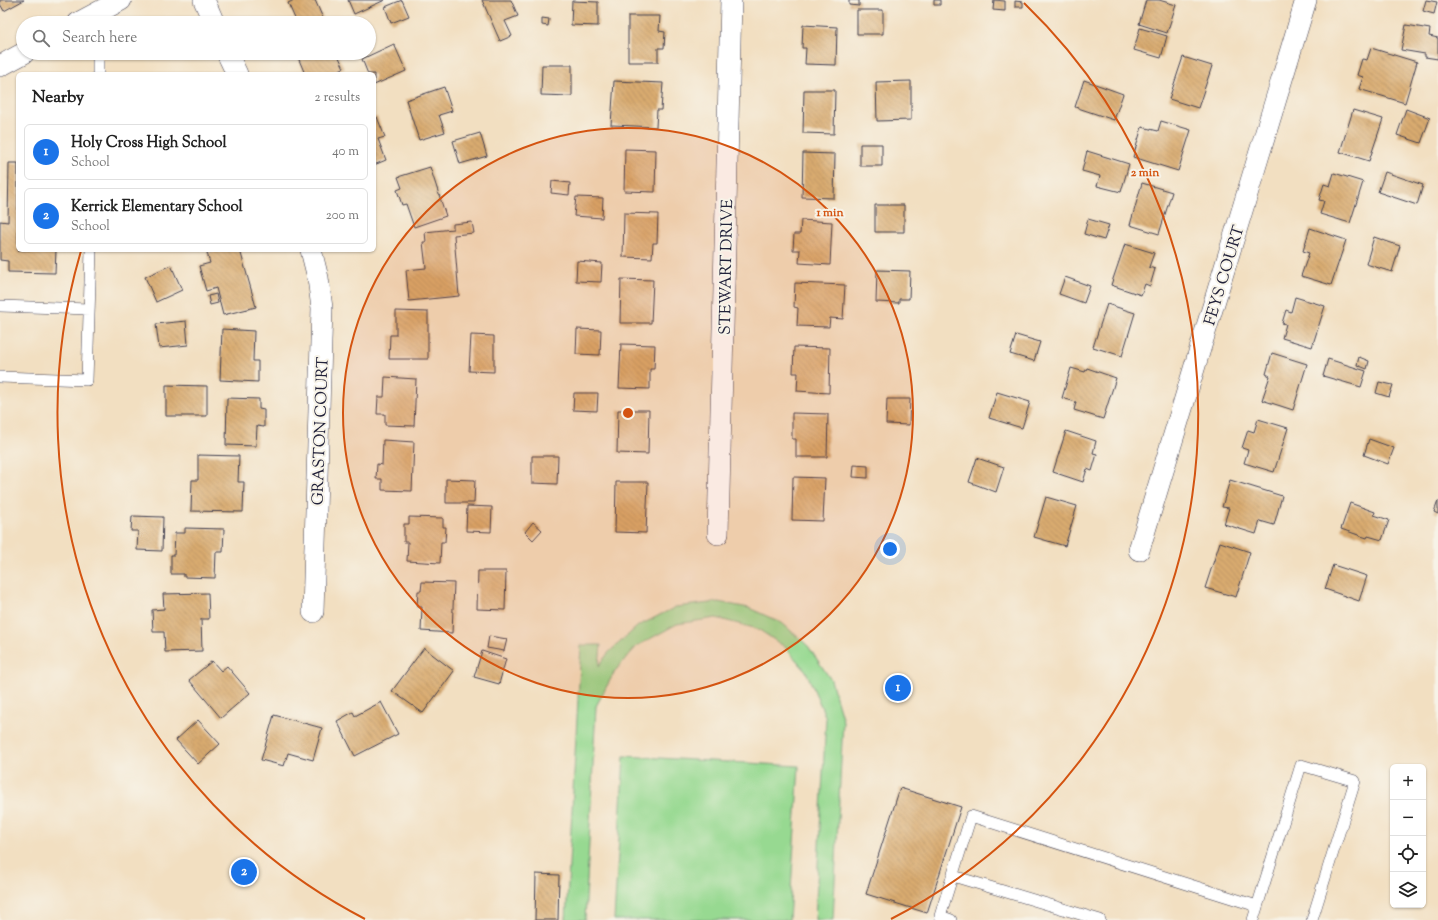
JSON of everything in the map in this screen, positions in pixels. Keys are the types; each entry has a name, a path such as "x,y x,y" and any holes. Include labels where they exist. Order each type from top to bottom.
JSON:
{"street":[{"path":"101,16 121,0"},
{"path":"204,0 211,16"},
{"name":"STEWART DRIVE","path":"718,534 731,0"},
{"name":"FEYS COURT","path":"1139,550 1306,0"},
{"path":"0,66 16,57"},
{"path":"230,60 236,72"},
{"name":"GRASTON COURT","path":"312,252 318,278 322,308 314,612"}],"lane":[{"path":"98,60 98,72"},
{"path":"0,377 87,380 91,252"},
{"path":"0,306 89,309"},
{"path":"1253,920 1301,765 1355,781 1312,920"},
{"path":"951,920 939,918 971,816 1257,906"},
{"path":"952,876 1100,920"}],"green space":[{"path":"718,602 749,608 782,623 808,646 831,680 843,721 833,920 815,920 826,718 806,671 785,647 758,629 716,618 677,624 637,646 615,671 596,706 585,920 566,920 581,645 601,645 599,666 608,653 638,626 676,607"},
{"path":"624,756 799,766 789,920 614,920"}],"building":[{"path":"0,0 24,0 4,11 0,4"},
{"path":"294,0 315,0 322,16 294,16 288,3"},
{"path":"348,0 385,0 354,14"},
{"path":"402,0 409,16 391,23 385,7"},
{"path":"482,0 511,0 518,16 505,21 512,36 500,41"},
{"path":"849,0 859,0 859,6 849,5"},
{"path":"934,0 940,0 940,5 934,5"},
{"path":"994,0 1005,1 1005,11 993,10"},
{"path":"1146,0 1159,0 1176,5 1167,33 1139,24"},
{"path":"1426,0 1437,2 1434,14 1423,11"},
{"path":"572,1 598,2 598,26 571,25"},
{"path":"1015,1 1023,2 1023,7 1015,7"},
{"path":"857,10 883,10 883,34 857,34"},
{"path":"628,16 660,16 659,31 665,32 664,48 658,48 658,62 628,62"},
{"path":"542,18 549,19 548,26 542,25"},
{"path":"803,25 837,27 836,65 805,64 806,48 802,48"},
{"path":"1406,25 1430,29 1429,36 1438,38 1438,59 1425,57 1425,54 1401,50"},
{"path":"1140,28 1167,36 1161,58 1134,50"},
{"path":"394,44 406,71 376,84 376,72 367,72 362,60 376,60 376,52"},
{"path":"1371,48 1417,62 1405,103 1359,89 1363,77 1357,75 1362,59 1367,60"},
{"path":"1183,57 1212,66 1198,108 1169,99"},
{"path":"299,60 340,60 344,68 334,72 304,72"},
{"path":"542,65 572,65 572,96 541,95"},
{"path":"1084,80 1123,94 1114,120 1075,107"},
{"path":"614,81 663,83 661,110 657,110 656,127 611,125"},
{"path":"911,81 911,120 877,121 876,82"},
{"path":"444,87 452,111 439,115 445,132 419,140 406,100"},
{"path":"804,90 835,90 834,134 803,133"},
{"path":"1406,109 1430,118 1421,143 1397,135"},
{"path":"1353,110 1383,119 1369,161 1340,152"},
{"path":"376,117 385,137 378,139 386,160 376,164"},
{"path":"1161,121 1191,130 1178,171 1133,157 1142,127 1158,131"},
{"path":"480,133 487,156 460,164 453,141"},
{"path":"860,144 882,144 882,166 860,166"},
{"path":"625,149 656,150 655,192 624,191"},
{"path":"1087,151 1129,164 1121,192 1097,186 1100,176 1082,171"},
{"path":"803,153 835,154 834,198 802,197"},
{"path":"9,163 16,163 16,252 56,252 55,273 8,272 8,261 0,260 0,221 8,222"},
{"path":"430,167 446,216 414,227 406,204 402,205 397,190 402,188 398,177"},
{"path":"1385,172 1423,185 1417,205 1378,192"},
{"path":"1334,173 1363,182 1350,223 1320,214 1324,201 1319,200 1324,184 1330,186"},
{"path":"552,181 570,183 569,195 551,193"},
{"path":"1142,183 1172,192 1159,234 1130,225"},
{"path":"576,197 603,198 602,218 574,216"},
{"path":"875,205 904,205 904,232 875,232"},
{"path":"624,213 658,214 657,243 653,243 652,258 623,257"},
{"path":"1088,219 1109,225 1104,240 1084,234"},
{"path":"801,220 832,222 830,265 799,263 800,250 793,250 794,234 800,234"},
{"path":"472,222 474,233 454,235 459,296 409,301 406,270 426,268 423,242 426,242 425,232 453,229 453,224"},
{"path":"1310,228 1346,240 1331,285 1301,276 1309,253 1303,251"},
{"path":"1374,237 1400,246 1392,272 1366,264"},
{"path":"1125,244 1154,253 1149,267 1155,269 1150,286 1145,284 1141,295 1111,285"},
{"path":"241,252 256,307 223,315 216,288 206,291 199,266 210,263 207,253"},
{"path":"577,261 602,263 601,282 576,281"},
{"path":"171,265 182,290 156,302 145,277"},
{"path":"877,270 910,271 909,299 899,299 899,303 876,302"},
{"path":"1065,277 1090,286 1084,303 1059,294"},
{"path":"621,279 653,280 651,323 620,323"},
{"path":"795,283 845,285 843,319 830,318 829,327 797,326 798,308 794,307"},
{"path":"216,294 218,303 210,305 208,296"},
{"path":"1295,297 1325,306 1312,347 1282,338 1286,324 1282,323 1286,310 1291,312"},
{"path":"1107,304 1135,313 1122,356 1093,347"},
{"path":"396,311 428,312 428,359 389,359 390,335 396,335"},
{"path":"186,321 188,345 159,348 156,324"},
{"path":"222,329 254,331 253,361 258,361 258,382 220,380"},
{"path":"577,329 601,330 600,355 576,354"},
{"path":"471,335 494,336 494,372 469,371"},
{"path":"1016,335 1040,342 1034,361 1010,354"},
{"path":"621,344 655,345 654,369 650,369 650,389 619,388"},
{"path":"794,347 830,348 829,393 797,391 798,373 793,373"},
{"path":"1272,353 1307,364 1293,410 1262,400 1270,376 1266,374"},
{"path":"1359,357 1369,361 1367,369 1357,365"},
{"path":"1328,359 1366,371 1361,387 1323,376"},
{"path":"1071,368 1085,372 1087,368 1116,378 1103,419 1074,410 1076,402 1062,398"},
{"path":"385,377 416,379 414,426 385,425 385,414 377,414 378,397 384,397"},
{"path":"1379,382 1393,385 1389,397 1376,393"},
{"path":"166,385 207,386 207,416 166,416"},
{"path":"997,392 1030,402 1022,428 989,418"},
{"path":"574,393 598,393 597,411 573,410"},
{"path":"227,398 259,399 259,409 264,410 264,427 257,426 256,446 226,445"},
{"path":"887,399 910,399 909,425 886,424"},
{"path":"618,410 649,410 648,454 617,453"},
{"path":"792,413 828,414 827,457 796,457 796,439 792,439"},
{"path":"1258,419 1288,428 1274,472 1244,463 1248,450 1242,448 1248,430 1254,432"},
{"path":"1066,431 1096,441 1093,453 1097,454 1092,471 1087,469 1083,482 1053,472"},
{"path":"1369,439 1394,448 1388,464 1364,455"},
{"path":"383,440 414,442 412,491 382,490 382,479 376,479 377,464 382,465"},
{"path":"198,455 239,456 238,482 244,482 243,512 191,511 192,480 198,480"},
{"path":"532,456 558,456 557,484 532,483"},
{"path":"977,458 1004,467 996,492 969,482"},
{"path":"854,465 868,466 868,478 853,477"},
{"path":"793,477 825,478 823,521 792,520"},
{"path":"446,479 475,480 474,503 446,503"},
{"path":"1230,480 1282,496 1274,525 1260,521 1256,534 1224,524 1229,508 1222,507"},
{"path":"616,482 648,482 646,533 615,532"},
{"path":"1046,497 1077,506 1065,546 1034,537"},
{"path":"1438,501 1438,514 1434,512"},
{"path":"1350,503 1375,512 1374,515 1389,520 1382,540 1368,536 1367,538 1341,529"},
{"path":"467,506 492,507 491,532 466,531"},
{"path":"132,516 163,517 162,551 137,550 138,531 131,531"},
{"path":"409,517 443,518 443,527 446,527 445,542 441,542 440,563 407,561 408,542 404,542 404,524 409,524"},
{"path":"533,522 542,530 533,540 525,532"},
{"path":"185,528 224,529 223,552 216,552 215,578 184,577 184,574 171,574 171,555 174,555 175,533 185,533"},
{"path":"1220,542 1250,552 1236,597 1205,588"},
{"path":"1333,565 1367,576 1359,601 1325,589"},
{"path":"478,571 506,571 505,610 477,609"},
{"path":"422,582 454,583 452,633 421,631 422,607 417,607 418,591 421,591"},
{"path":"208,593 209,619 201,619 202,651 165,652 164,632 153,632 152,610 164,609 163,594"},
{"path":"489,636 507,639 504,651 487,648"},
{"path":"424,648 454,671 423,713 392,691"},
{"path":"482,651 506,659 499,684 474,677"},
{"path":"212,661 221,671 227,666 250,693 221,718 189,680"},
{"path":"381,702 398,734 355,756 337,721 353,712 355,716"},
{"path":"274,715 322,728 313,760 288,753 284,766 261,760"},
{"path":"198,720 220,744 198,764 176,740"},
{"path":"900,788 961,807 927,913 866,894"},
{"path":"536,874 559,875 558,920 535,920"}],"place":[{"name":"Holy Cross High School","path":"898,688"},
{"name":"Kerrick Elementary School","path":"244,872"}]}
